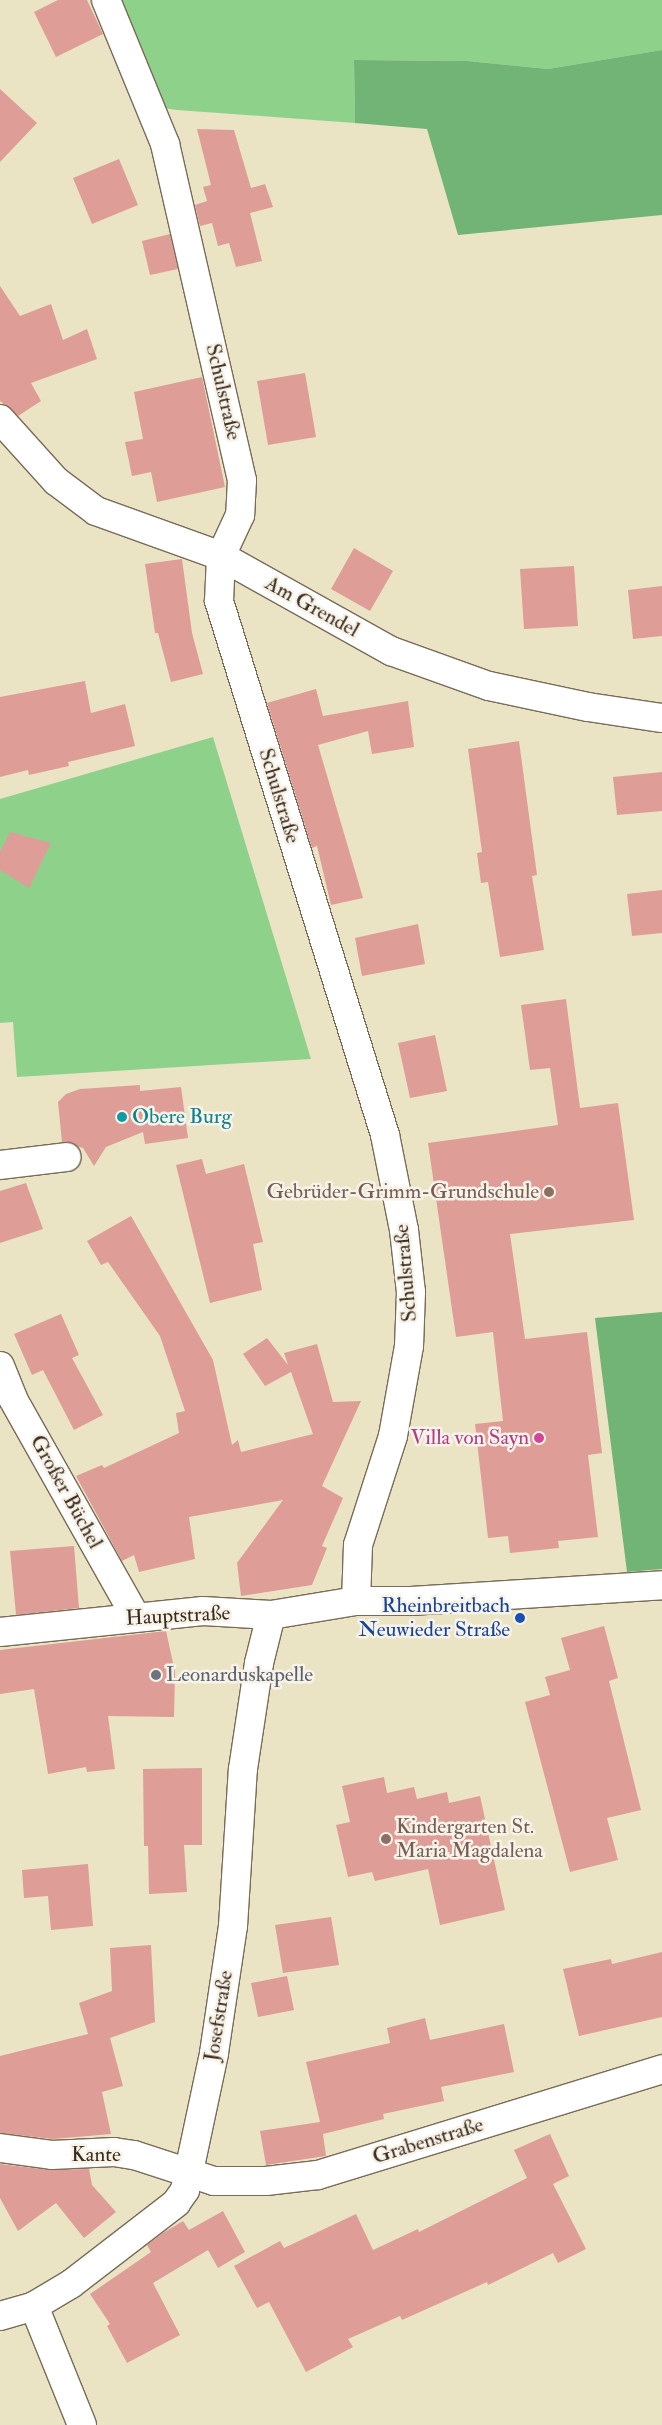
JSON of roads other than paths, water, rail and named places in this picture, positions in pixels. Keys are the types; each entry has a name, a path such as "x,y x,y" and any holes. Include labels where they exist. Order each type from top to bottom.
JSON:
{"street":[{"name":"Schulstraße","path":"106,0 165,144 227,406 242,489 240,515 220,556 219,601 385,1135 404,1230 411,1292 409,1346 393,1436 358,1545 356,1601"},
{"name":"Am Grendel","path":"0,419 56,481 96,511 220,556 391,651 489,686 588,707 662,718"},
{"path":"0,1165 67,1157"},
{"name":"Großer Büchel","path":"0,1366 13,1400 128,1618"},
{"name":"Hauptstraße","path":"0,1632 203,1611 271,1615 356,1601 411,1601 662,1585"},
{"name":"Josefstraße","path":"0,2316 34,2306 71,2284 176,2203 185,2190 214,2053 233,1926 243,1769 260,1663 271,1615"},
{"name":"Grabenstraße","path":"189,2174 214,2181 266,2181 318,2175 662,2068"},
{"name":"Kante","path":"0,2148 52,2155 114,2152 134,2155 189,2174"},
{"path":"34,2306 82,2425"}],"place":[{"name":"Obere Burg","path":"122,1117"},
{"name":"Gebrüder-Grimm-Grundschule","path":"549,1192"},
{"name":"Villa von Sayn","path":"539,1438"},
{"name":"Rheinbreitbach Neuwieder Straße","path":"520,1618"},
{"name":"Leonarduskapelle","path":"156,1675"},
{"name":"Kindergarten St. Maria Magdalena","path":"386,1839"}]}
